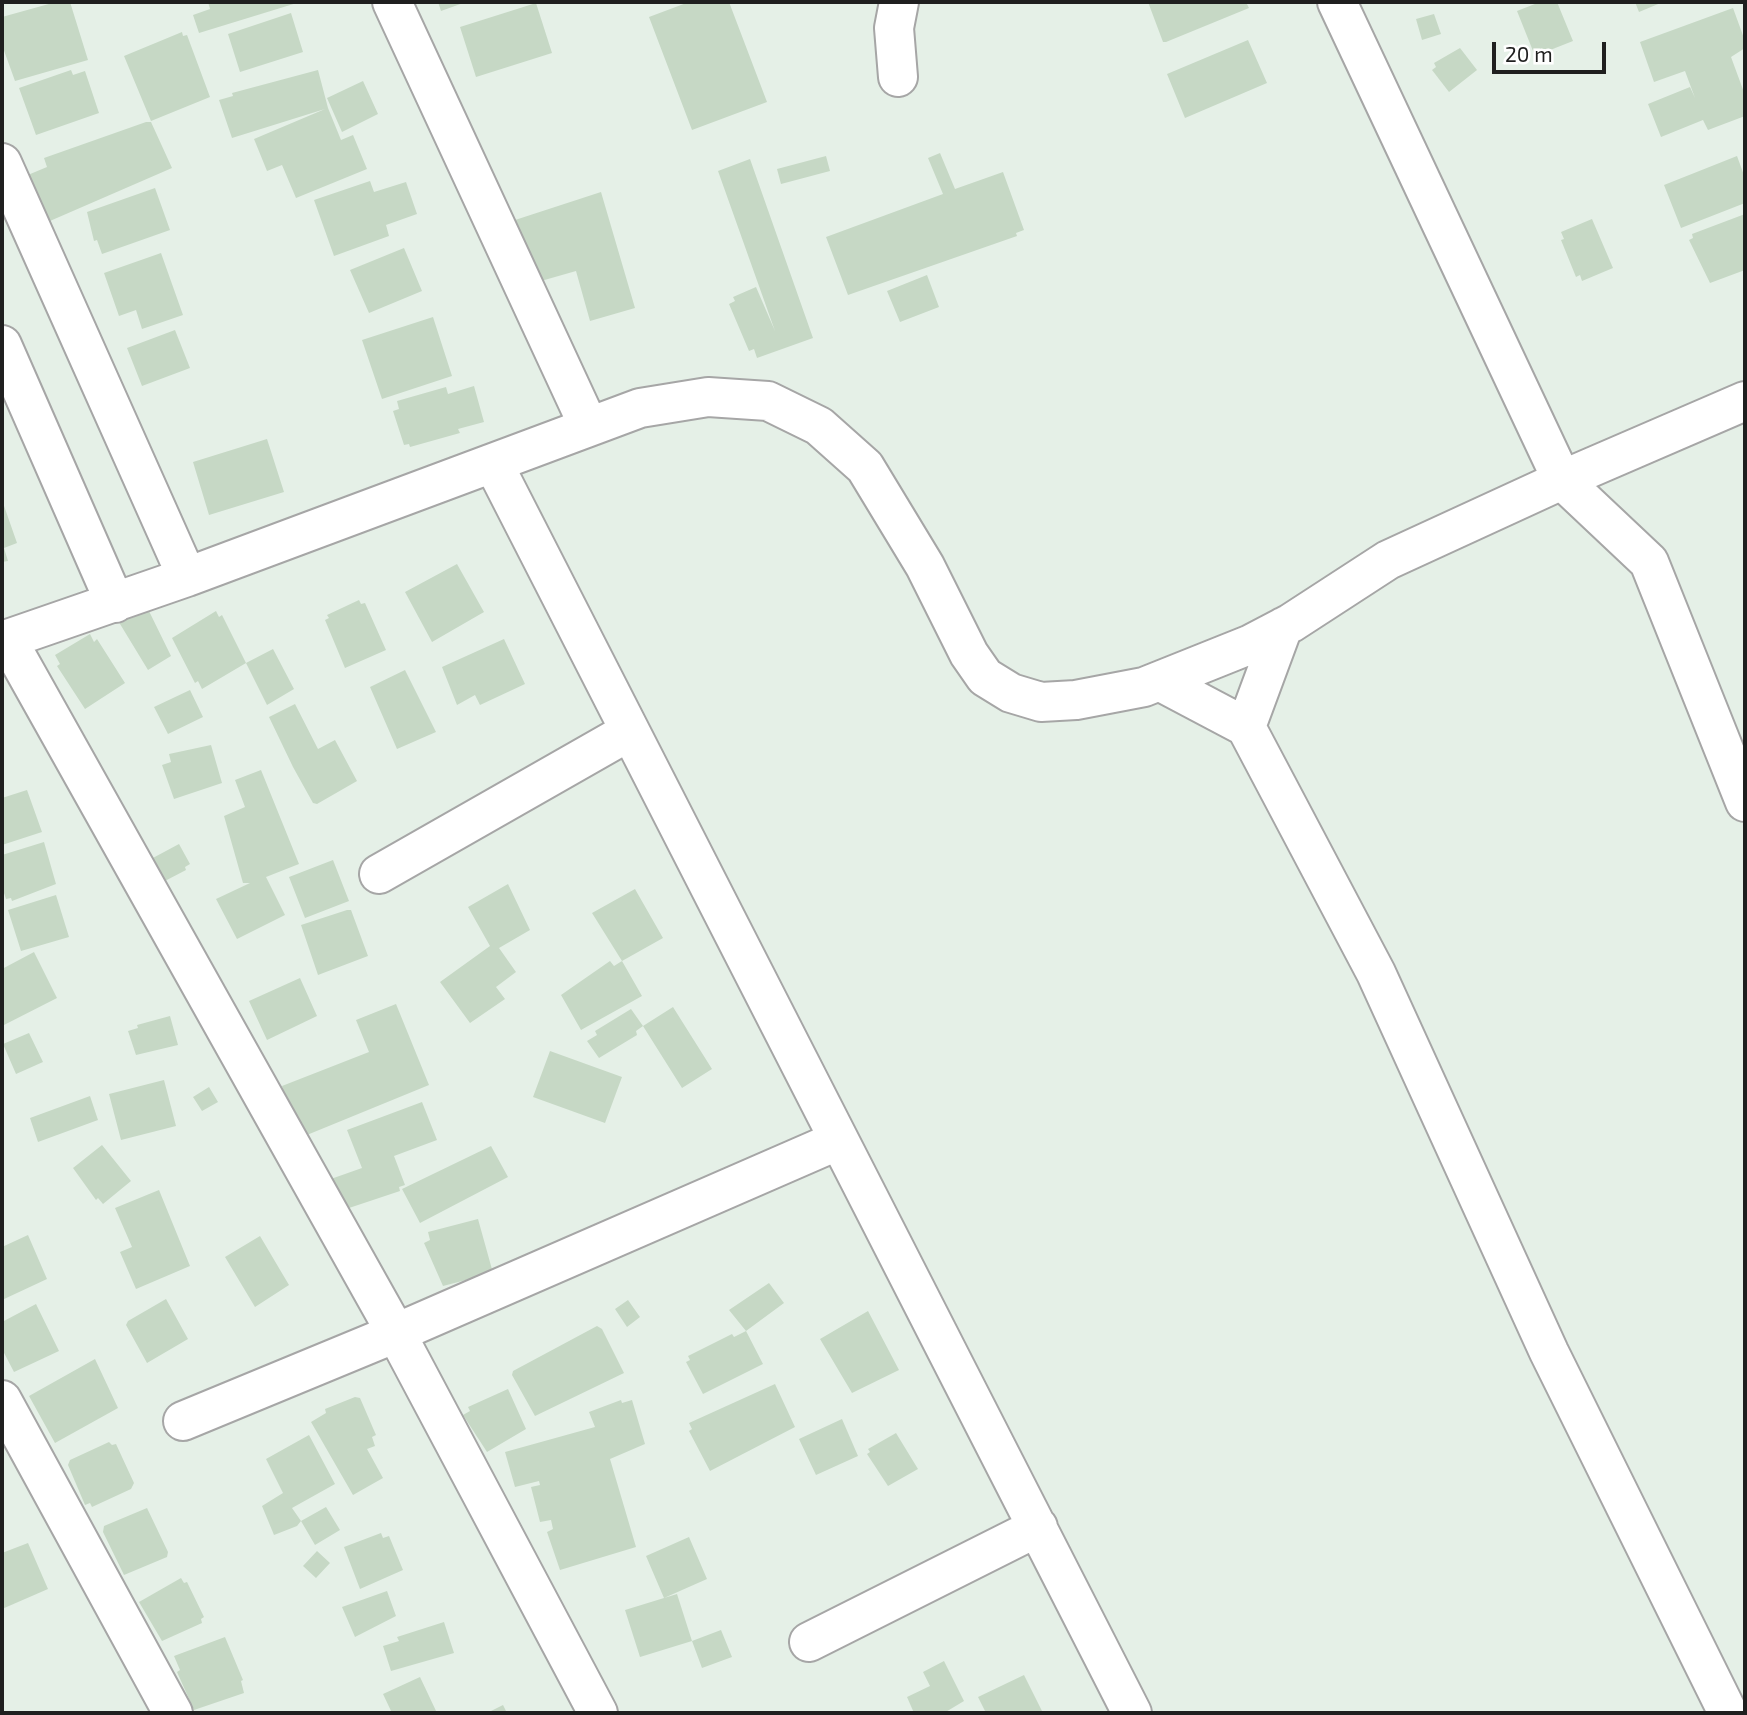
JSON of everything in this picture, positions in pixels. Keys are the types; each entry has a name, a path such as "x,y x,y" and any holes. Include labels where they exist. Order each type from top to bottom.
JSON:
{"street":[{"path":"392,2 589,427"},
{"path":"898,77 894,28 899,2"},
{"path":"1336,2 1562,480 1649,562 1745,802"},
{"path":"2,163 187,577"},
{"path":"2,345 115,603"},
{"path":"598,1713 396,1333 4,640 187,577 640,408 708,397 768,401 819,426 865,467 925,566 969,654 985,677 1011,693 1041,702 1076,700 1144,687 1248,645 1283,627 1388,560 1562,480 1745,401"},
{"path":"492,463 1132,1713"},
{"path":"1246,727 1283,627"},
{"path":"1159,681 1246,727 1376,973 1549,1352 1728,1713"},
{"path":"379,874 630,731"},
{"path":"183,1420 396,1333 839,1140"},
{"path":"2,1400 173,1713"},
{"path":"809,1642 1038,1527"}],"building":[{"path":"56,2 70,2 88,60 15,81 2,45 2,17"},
{"path":"208,2 300,2 199,33 193,15 210,9"},
{"path":"438,2 466,2 441,11"},
{"path":"689,2 729,2 767,102 692,130 649,17"},
{"path":"1148,2 1246,2 1249,8 1163,42"},
{"path":"1540,2 1557,2 1573,41 1535,56 1517,11"},
{"path":"1635,2 1663,2 1639,12"},
{"path":"536,3 552,53 476,77 460,27"},
{"path":"1733,8 1745,41 1745,48 1731,57 1745,95 1745,116 1708,130 1703,120 1661,137 1648,104 1690,87 1695,98 1685,71 1654,82 1640,42"},
{"path":"291,13 303,52 240,72 228,34"},
{"path":"1434,14 1441,34 1422,40 1416,19"},
{"path":"182,32 183,36 187,35 210,97 151,121 124,56"},
{"path":"1248,40 1267,83 1185,118 1167,74"},
{"path":"1460,48 1477,70 1449,92 1432,70 1436,67 1434,63"},
{"path":"71,70 73,75 85,71 99,113 36,135 19,88"},
{"path":"318,70 328,108 341,140 353,135 367,169 296,198 282,165 267,171 254,139 325,109 232,138 219,100 233,96 232,93"},
{"path":"363,81 378,114 342,132 327,98"},
{"path":"151,122 172,168 43,224 23,177 47,167 44,158"},
{"path":"940,153 955,189 1003,172 1024,230 1016,233 1017,236 848,295 826,237 943,194 928,158"},
{"path":"826,156 830,171 781,184 777,169"},
{"path":"1737,156 1745,178 1745,203 1681,228 1664,185"},
{"path":"750,159 813,338 757,358 754,349 749,351 729,304 735,301 733,297 756,287 775,331 718,171"},
{"path":"370,181 374,192 406,182 417,214 386,225 389,236 334,256 314,200"},
{"path":"155,188 170,230 102,254 97,240 94,241 87,212"},
{"path":"601,192 635,308 590,321 576,271 534,283 512,221"},
{"path":"1745,214 1745,270 1710,283 1689,240 1693,238 1692,234"},
{"path":"1592,219 1613,268 1582,281 1580,275 1576,277 1561,240 1564,239 1561,232"},
{"path":"404,248 422,291 369,313 350,270"},
{"path":"161,253 183,315 142,329 136,310 119,316 104,273"},
{"path":"927,275 939,307 900,322 887,291"},
{"path":"433,317 452,376 382,399 362,340"},
{"path":"175,330 190,368 142,386 127,348"},
{"path":"474,386 484,422 458,429 460,433 410,447 409,444 404,445 393,411 399,409 397,401 446,387 448,394"},
{"path":"267,439 284,492 209,515 193,462"},
{"path":"2,500 17,543 4,548 8,561 2,562"},
{"path":"457,564 484,612 432,642 405,592"},
{"path":"359,600 361,604 365,603 386,650 345,668 325,620 329,618 327,615"},
{"path":"147,607 171,656 148,670 117,619"},
{"path":"216,611 219,617 222,615 246,663 202,689 198,681 195,683 172,638"},
{"path":"90,634 94,642 97,639 125,683 85,709 57,666 60,664 55,655"},
{"path":"504,639 525,684 480,705 475,695 457,705 442,667"},
{"path":"273,649 294,689 267,705 246,663"},
{"path":"405,670 436,732 397,749 370,687"},
{"path":"190,690 203,717 168,734 154,707"},
{"path":"295,704 318,749 335,740 357,781 317,804 313,803 293,767 269,717"},
{"path":"211,745 222,783 174,799 162,765 171,762 169,754"},
{"path":"261,770 299,864 266,877 285,915 237,939 216,899 250,883 243,883 224,816 245,807 235,780"},
{"path":"27,790 42,832 2,845 2,798"},
{"path":"44,842 56,884 12,901 11,898 6,899 2,887 2,855"},
{"path":"179,844 190,864 185,867 186,870 163,882 151,859"},
{"path":"333,860 349,901 305,918 289,877"},
{"path":"508,884 530,930 499,948 516,972 496,987 505,999 470,1023 440,982 490,946 468,907"},
{"path":"635,889 663,938 622,961 592,913"},
{"path":"56,895 69,937 21,951 8,910"},
{"path":"351,910 368,956 318,975 301,925"},
{"path":"34,952 57,998 2,1026 2,969"},
{"path":"610,961 614,966 622,961 642,996 581,1030 561,995"},
{"path":"300,978 317,1016 267,1040 249,1001"},
{"path":"396,1004 429,1085 302,1137 280,1092 283,1090 282,1086 369,1052 356,1020"},
{"path":"673,1007 712,1069 682,1088 643,1026"},
{"path":"631,1009 643,1026 636,1031 637,1035 599,1058 587,1041 597,1035 595,1031"},
{"path":"170,1016 178,1045 136,1055 128,1031 138,1028 137,1025"},
{"path":"29,1033 43,1062 16,1074 3,1044"},
{"path":"550,1051 622,1077 605,1123 533,1097"},
{"path":"164,1080 176,1126 121,1140 109,1094"},
{"path":"209,1087 218,1102 202,1111 193,1097"},
{"path":"90,1096 98,1120 38,1142 30,1118"},
{"path":"422,1102 437,1140 394,1156 405,1185 399,1187 400,1191 340,1211 328,1180 362,1168 347,1130"},
{"path":"102,1145 131,1181 103,1204 98,1198 96,1200 73,1168"},
{"path":"491,1146 508,1177 420,1223 402,1189"},
{"path":"159,1190 190,1266 136,1289 120,1252 132,1247 115,1208"},
{"path":"478,1219 493,1273 443,1286 424,1243 430,1240 428,1232"},
{"path":"28,1235 47,1279 2,1300 2,1247"},
{"path":"260,1236 289,1285 255,1307 225,1257"},
{"path":"769,1283 784,1303 746,1331 729,1310"},
{"path":"166,1299 188,1339 147,1363 126,1325 128,1321"},
{"path":"628,1300 640,1317 627,1327 615,1309"},
{"path":"36,1304 59,1351 14,1372 2,1349 2,1322"},
{"path":"868,1311 899,1370 852,1393 820,1339"},
{"path":"597,1326 602,1329 624,1373 535,1416 512,1375 513,1371"},
{"path":"746,1331 763,1364 703,1394 686,1362 690,1360 688,1356 732,1334 734,1337"},
{"path":"95,1359 118,1408 55,1443 29,1396"},
{"path":"775,1384 795,1427 710,1471 689,1431 692,1429 689,1423"},
{"path":"508,1389 526,1429 487,1452 463,1415 470,1411 468,1407"},
{"path":"355,1397 360,1398 376,1435 372,1437 375,1446 367,1449 383,1478 353,1495 311,1422 326,1413 325,1409"},
{"path":"621,1400 622,1403 632,1400 645,1444 610,1459 636,1547 560,1570 547,1532 553,1529 551,1520 540,1522 531,1487 540,1485 539,1481 515,1487 505,1452 595,1427 589,1412"},
{"path":"842,1419 858,1456 816,1475 799,1439"},
{"path":"896,1433 918,1469 888,1486 867,1454 870,1452 868,1449"},
{"path":"309,1435 335,1484 292,1508 301,1521 297,1526 274,1535 262,1506 283,1493 266,1459"},
{"path":"109,1442 116,1444 134,1483 131,1489 92,1507 90,1503 85,1505 68,1465 70,1460"},
{"path":"326,1507 340,1530 315,1545 301,1521"},
{"path":"147,1508 168,1552 167,1557 124,1575 103,1532 104,1526"},
{"path":"381,1533 383,1538 389,1536 403,1570 360,1589 344,1547"},
{"path":"689,1537 707,1579 664,1598 646,1556"},
{"path":"28,1543 48,1589 2,1609 2,1553"},
{"path":"317,1551 330,1563 316,1578 303,1566"},
{"path":"181,1578 184,1583 187,1582 204,1617 201,1619 202,1623 162,1641 139,1602"},
{"path":"387,1591 396,1616 355,1637 342,1607"},
{"path":"677,1594 692,1641 640,1657 625,1610"},
{"path":"444,1622 454,1653 391,1671 383,1646 399,1641 397,1637"},
{"path":"721,1630 732,1657 702,1668 692,1641"},
{"path":"225,1637 243,1680 244,1693 194,1710 177,1672 180,1670 174,1656"},
{"path":"944,1661 964,1701 944,1713 914,1713 907,1697 930,1686 923,1672"},
{"path":"1024,1675 1043,1713 986,1713 978,1697"},
{"path":"420,1677 437,1713 392,1713 383,1694"},
{"path":"503,1705 507,1713 487,1713"}]}
